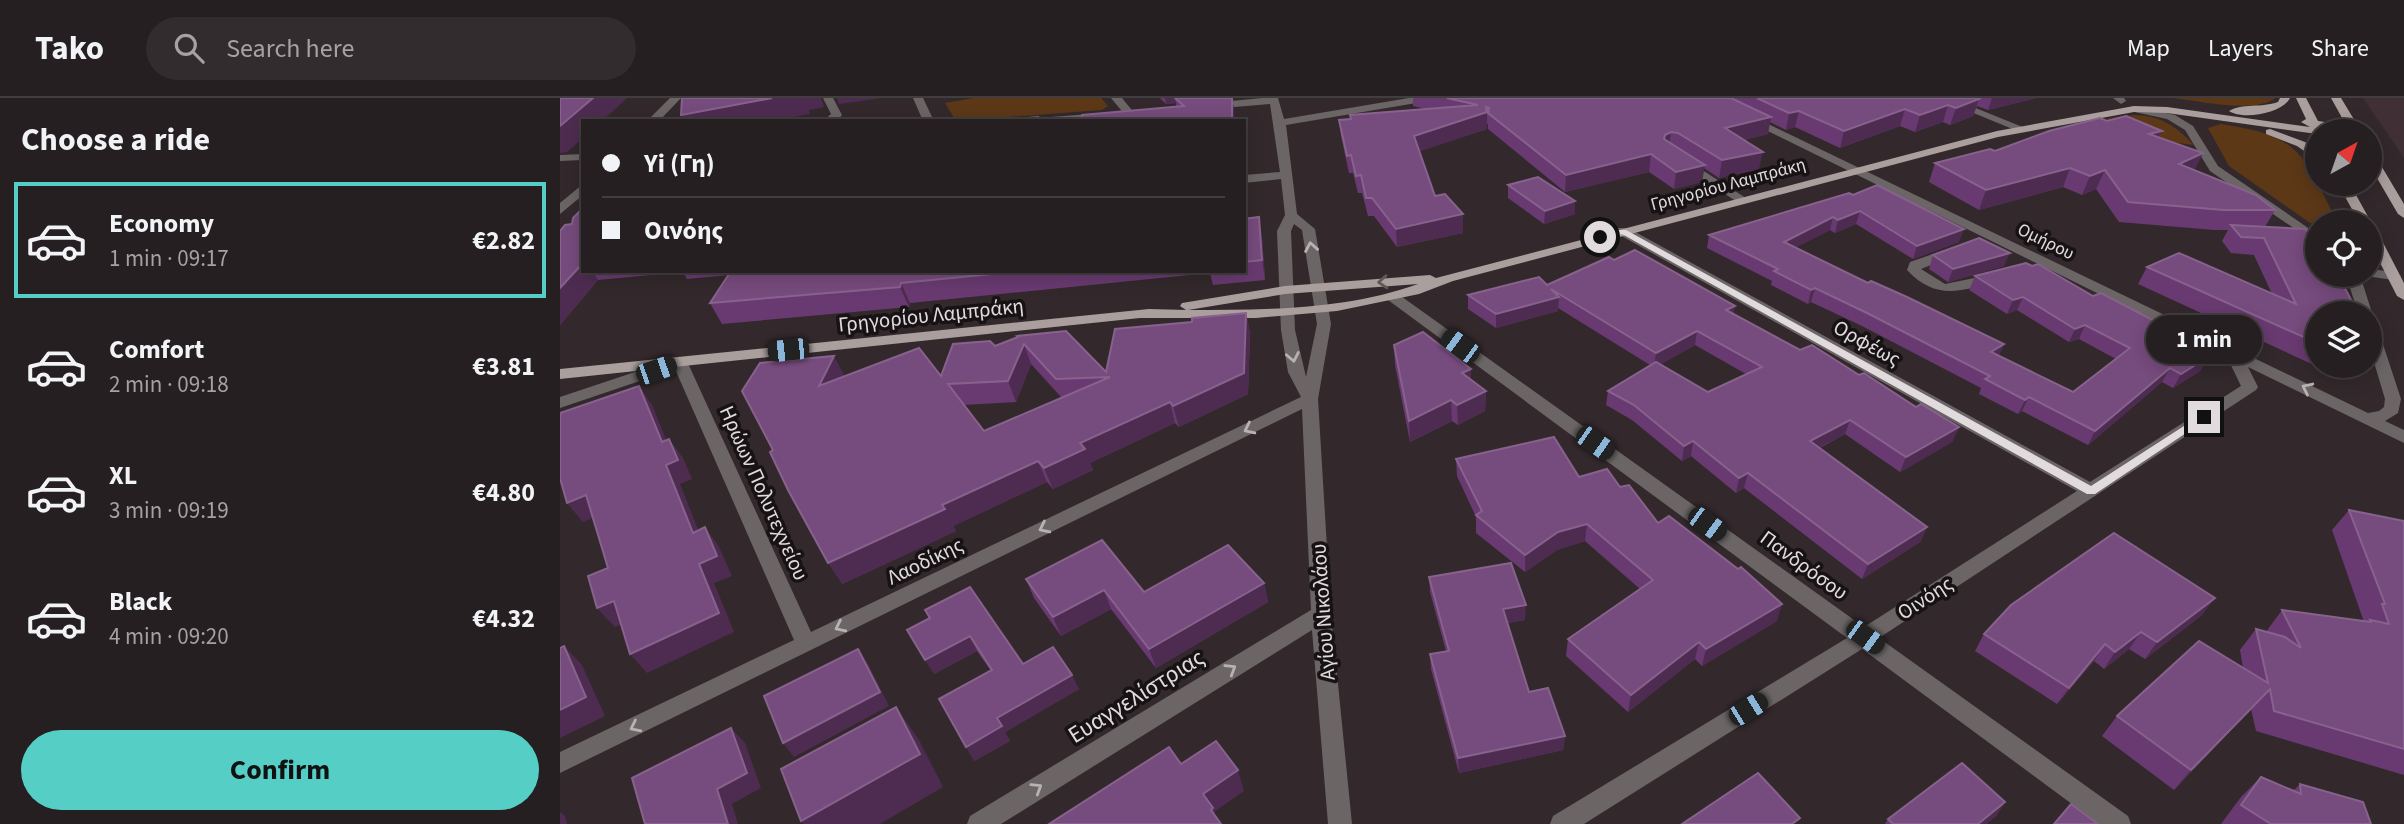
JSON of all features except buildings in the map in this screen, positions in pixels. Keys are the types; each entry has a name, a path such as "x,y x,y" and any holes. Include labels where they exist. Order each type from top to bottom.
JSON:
{"main road":[{"path":"2225,115 2267,110 2282,104 2285,98"},
{"path":"2301,98 2312,119"},
{"path":"2336,98 2348,119"},
{"name":"Γρηγορίου Λαμπράκη","path":"2019,128 2026,121 2120,100 2165,103 2305,127"},
{"name":"Γρηγορίου Λαμπράκη","path":"1140,314 1241,314 1393,297 1423,289 1447,278 2019,128 2041,128 2134,109 2225,115"},
{"path":"2225,115 2287,137 2305,149"},
{"path":"2382,177 2404,214"},
{"path":"2382,254 2404,296"},
{"name":"Γρηγορίου Λαμπράκη","path":"560,374 1140,314 1319,286 1447,278"}],"street":[{"path":"654,119 676,98"},
{"path":"828,98 837,115 831,119"},
{"path":"918,98 928,119"},
{"path":"1116,98 1130,114"},
{"path":"1280,123 1428,98"},
{"name":"Ομήρου","path":"1706,98 2404,437"},
{"path":"1942,98 2019,128"},
{"path":"1195,107 1275,99"},
{"name":"Αγίου Νικολάου","path":"1275,99 1291,215 1284,231 1285,311 1296,372 1311,399"},
{"path":"2134,109 2171,117 2189,128 2214,168 2305,232"},
{"path":"1064,119 1143,112"},
{"path":"2189,128 2190,119 2203,115"},
{"path":"1670,154 1743,200"},
{"path":"560,158 581,157"},
{"path":"1246,179 1287,175"},
{"path":"560,210 581,190"},
{"name":"Αγίου Νικολάου","path":"1291,215 1308,229 1321,307 1322,334 1311,399 1321,614 1340,824"},
{"name":"Ορφέως","path":"1623,231 2091,491"},
{"path":"1993,237 1915,265 1914,270 1941,288 1948,289 2045,262"},
{"path":"2290,239 2305,240"},
{"path":"2382,274 2394,276"},
{"name":"Πανδρόσου","path":"1393,297 1865,637 2119,824"},
{"name":"Οινόης","path":"1562,824 1865,637 2250,387 2232,352"},
{"path":"560,403 680,362"},
{"name":"Ηρώων Πολυτεχνείου","path":"680,362 806,644"},
{"path":"2369,418 2384,416 2392,409 2393,399 2382,364"},
{"name":"Λαοδίκης","path":"560,763 1311,399"},
{"name":"Ευαγγελίστριας","path":"979,824 1321,614"}],"shaded area":[{"path":"974,98 1101,98 1108,106 1102,110 955,119 945,103"},
{"path":"2174,98 2275,98 2266,103 2241,106"},
{"path":"2363,98 2404,98 2404,158 2382,126 2382,119 2377,119"},
{"path":"2133,115 2159,119 2181,132 2194,145 2155,140 2137,129 2106,119"},
{"path":"2221,124 2248,129 2285,143 2305,162 2305,196 2324,196 2331,210 2305,210 2305,219 2229,166 2208,128"}],"route":[{"path":"1600,237 1623,231 2091,491 2204,417"}]}
